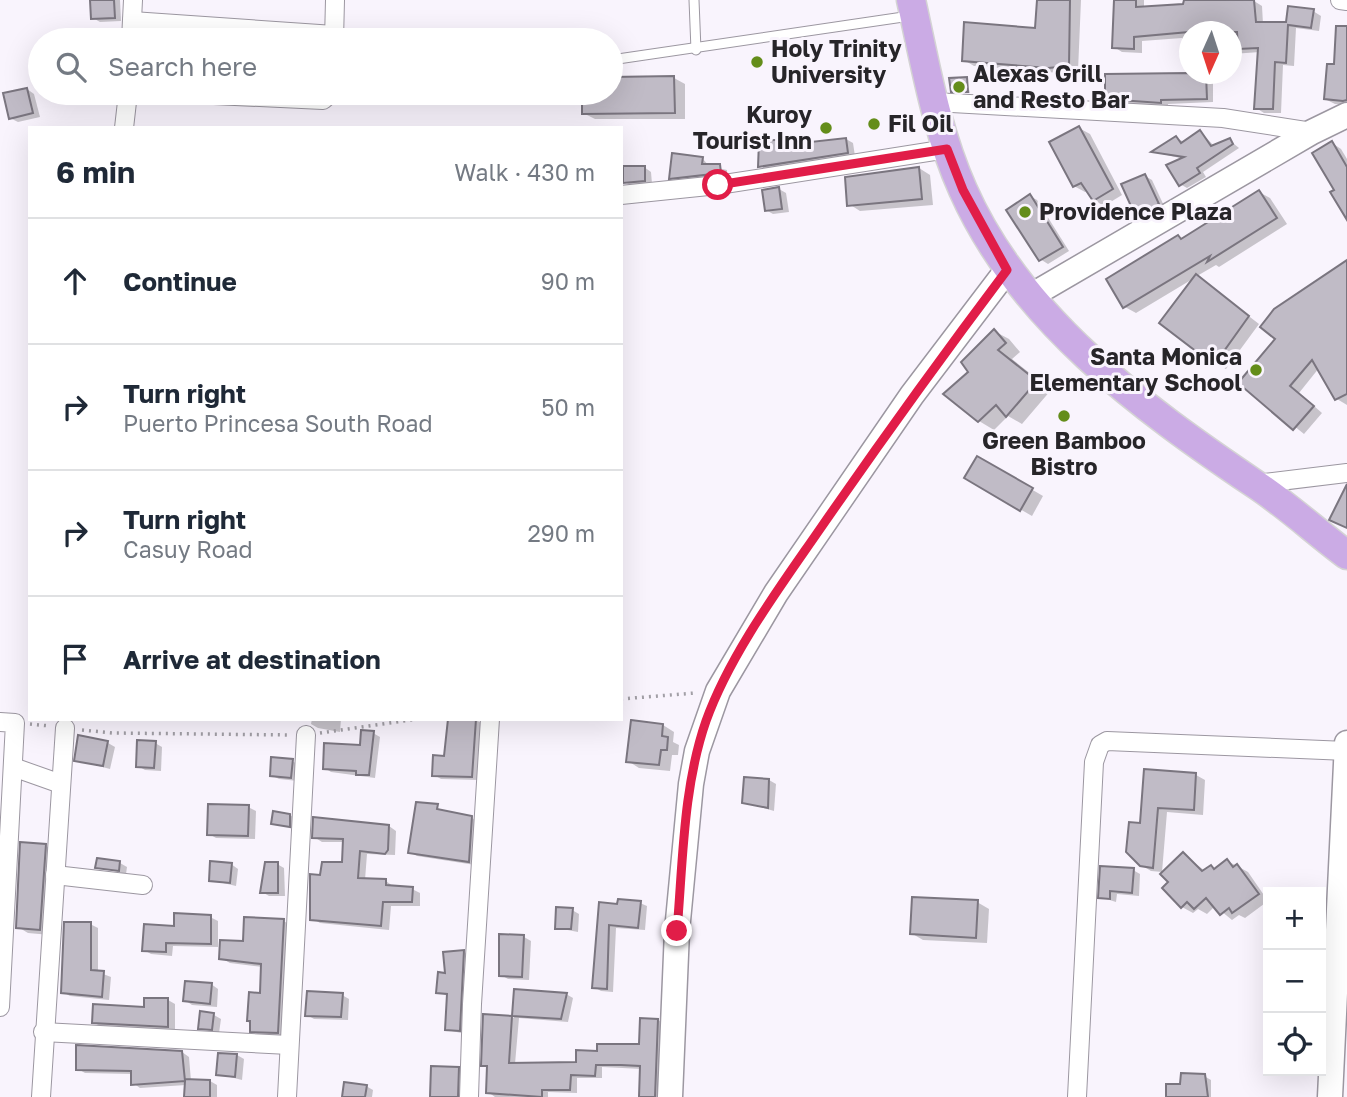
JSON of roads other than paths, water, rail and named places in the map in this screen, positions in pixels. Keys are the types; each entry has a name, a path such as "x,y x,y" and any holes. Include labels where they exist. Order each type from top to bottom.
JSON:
{"main road":[{"path":"913,8 947,149 963,190 1007,270 1029,297 1106,374 1226,466 1256,484 1347,555"}],"street":[{"path":"132,28 133,0"},
{"path":"334,28 335,0"},
{"path":"1340,0 1347,1"},
{"path":"132,21 215,28"},
{"path":"934,102 1223,117 1312,132"},
{"path":"124,126 127,105"},
{"path":"1029,297 1312,132 1347,115"},
{"path":"623,195 718,185 947,149"},
{"path":"670,1097 677,931 691,785 700,741 718,691 783,582 912,395 1007,270"},
{"path":"1256,484 1347,473"},
{"path":"470,1097 472,1004 490,721"},
{"path":"0,1007 13,767 8,722"},
{"path":"41,1097 43,1032 65,728"},
{"path":"287,1097 306,735"},
{"path":"1077,1097 1094,762 1100,745 1107,741 1347,751"},
{"path":"1330,1097 1347,743"},
{"path":"13,767 61,784"},
{"path":"55,874 143,885"},
{"path":"43,1032 289,1045"}],"lane":[{"path":"694,0 696,50"},
{"path":"623,59 696,50 913,8"}],"place":[{"name":"Holy Trinity University","path":"757,62"},
{"name":"Alexas Grill and Resto Bar","path":"959,87"},
{"name":"Fil Oil","path":"874,124"},
{"name":"Kuroy Tourist Inn","path":"826,128"},
{"name":"Providence Plaza","path":"1025,212"},
{"name":"Santa Monica Elementary School","path":"1256,370"},
{"name":"Green Bamboo Bistro","path":"1064,416"}]}
